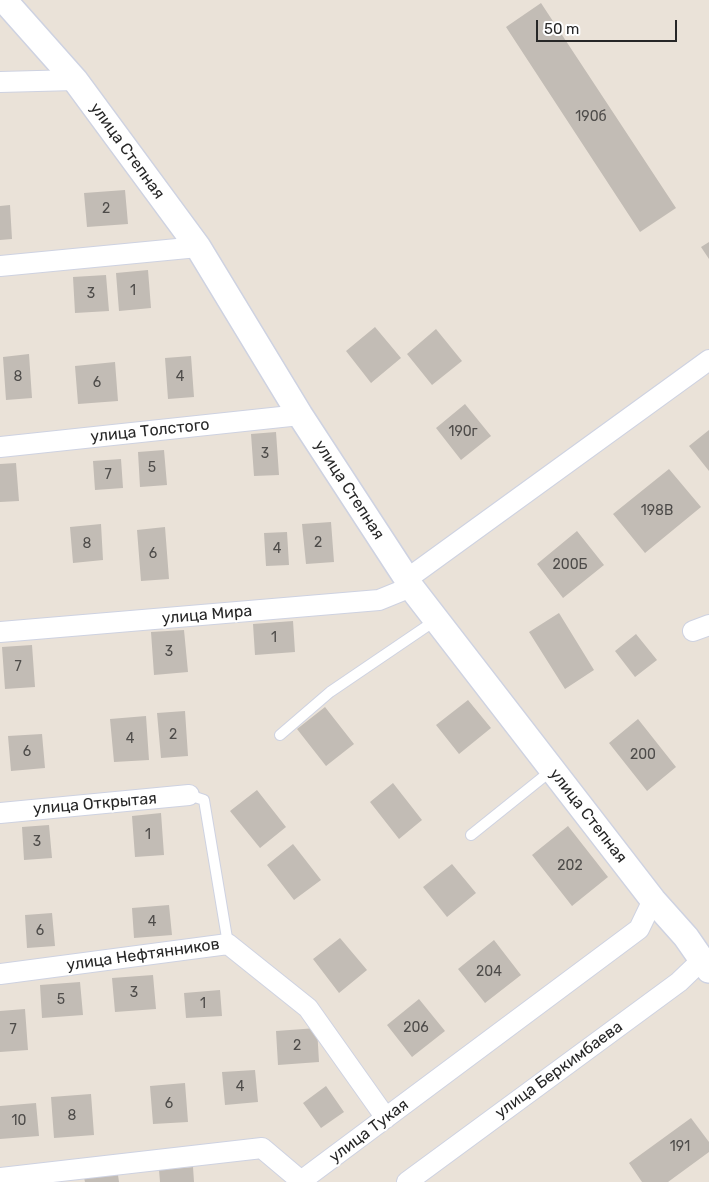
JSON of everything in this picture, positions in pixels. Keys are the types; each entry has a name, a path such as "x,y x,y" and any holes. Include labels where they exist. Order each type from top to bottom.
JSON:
{"street":[{"name":"улица Степная","path":"4,0 75,80 198,247 300,415 409,583 436,620 653,900 707,961"},
{"path":"0,82 75,80"},
{"path":"0,266 198,247"},
{"name":"улица Мира","path":"0,632 379,600 409,583 709,360"},
{"name":"улица Толстого","path":"0,447 300,415"},
{"name":"улица Открытая","path":"0,813 189,795"},
{"name":"улица Тукая","path":"0,1178 262,1148 301,1181 639,930 653,900"},
{"name":"улица Нефтянников","path":"0,974 228,944 308,1008 386,1118"},
{"name":"улица Беркимбаева","path":"407,1182 707,961"}],"lane":[{"path":"280,735 330,692 436,620"},
{"path":"471,835 552,770"},
{"path":"189,795 204,800 228,944"}],"building":[{"path":"541,3 676,208 640,232 506,27"},
{"path":"125,190 128,224 87,227 84,193"},
{"path":"10,205 12,239 0,240 0,206"},
{"path":"709,242 709,259 701,247"},
{"path":"148,270 151,308 119,311 116,273"},
{"path":"106,275 109,311 75,313 73,277"},
{"path":"375,327 401,358 371,383 346,351"},
{"path":"436,329 462,361 432,385 407,354"},
{"path":"29,354 32,398 6,400 3,357"},
{"path":"191,356 194,397 168,399 165,358"},
{"path":"115,362 118,401 78,404 75,366"},
{"path":"465,404 491,436 461,460 436,428"},
{"path":"709,430 709,471 689,446"},
{"path":"276,432 279,475 254,476 251,434"},
{"path":"164,450 167,485 140,487 138,452"},
{"path":"121,459 123,488 95,490 93,461"},
{"path":"16,463 19,501 0,502 0,464"},
{"path":"669,469 701,507 645,553 613,514"},
{"path":"331,522 334,562 306,564 302,524"},
{"path":"101,524 103,560 73,563 70,527"},
{"path":"165,527 169,579 141,581 137,530"},
{"path":"577,531 604,565 563,598 537,564"},
{"path":"287,532 289,565 266,566 264,533"},
{"path":"559,613 594,670 565,689 529,632"},
{"path":"293,621 295,652 255,655 253,624"},
{"path":"184,630 188,672 154,675 151,632"},
{"path":"636,634 657,660 635,677 615,651"},
{"path":"32,645 35,687 5,689 2,647"},
{"path":"468,700 491,728 459,754 436,725"},
{"path":"325,707 354,744 326,766 297,729"},
{"path":"185,711 188,756 161,758 157,713"},
{"path":"146,716 149,760 114,762 110,719"},
{"path":"638,719 676,767 647,791 609,743"},
{"path":"42,734 45,768 11,771 8,736"},
{"path":"393,783 422,820 399,839 370,802"},
{"path":"257,790 286,827 260,848 230,811"},
{"path":"161,813 164,855 135,857 132,816"},
{"path":"49,825 52,858 24,860 22,827"},
{"path":"568,826 608,877 572,906 532,855"},
{"path":"293,844 321,880 294,900 267,865"},
{"path":"452,864 476,893 447,917 423,887"},
{"path":"169,905 172,935 134,938 132,908"},
{"path":"52,913 55,946 27,948 25,915"},
{"path":"340,938 367,970 339,993 313,959"},
{"path":"494,940 521,975 485,1003 458,969"},
{"path":"153,975 156,1009 115,1012 112,978"},
{"path":"80,982 83,1015 42,1018 40,985"},
{"path":"220,990 222,1016 186,1018 184,993"},
{"path":"419,999 445,1031 412,1057 387,1025"},
{"path":"25,1009 28,1050 0,1052 0,1011"},
{"path":"317,1028 319,1062 278,1065 276,1031"},
{"path":"255,1070 258,1102 225,1105 222,1072"},
{"path":"185,1083 188,1122 153,1124 150,1086"},
{"path":"326,1086 344,1112 321,1128 303,1103"},
{"path":"91,1094 94,1135 54,1138 51,1097"},
{"path":"36,1103 39,1136 0,1139 0,1106"},
{"path":"691,1118 709,1142 709,1152 668,1182 642,1182 629,1163"},
{"path":"193,1167 194,1182 160,1182 159,1170"},
{"path":"118,1175 119,1182 85,1182 84,1178"}]}
